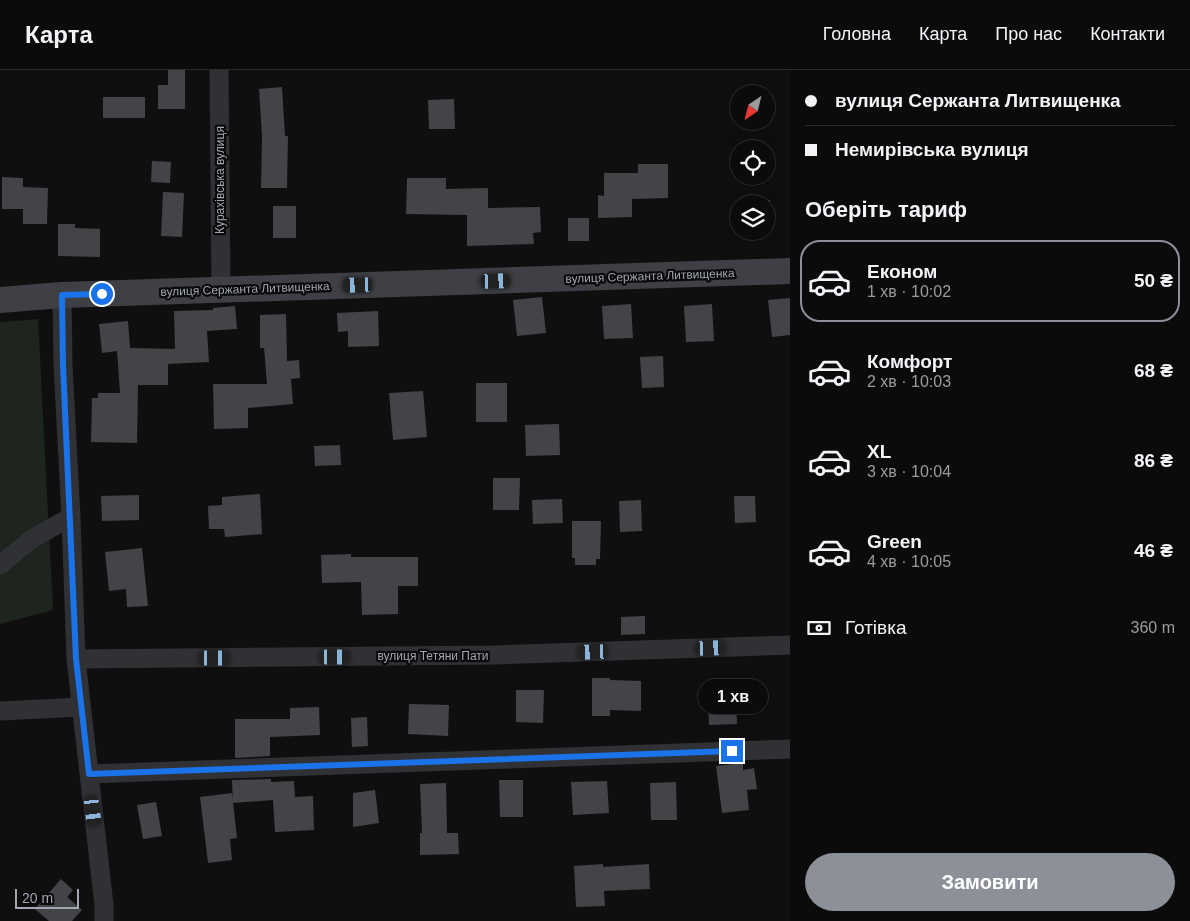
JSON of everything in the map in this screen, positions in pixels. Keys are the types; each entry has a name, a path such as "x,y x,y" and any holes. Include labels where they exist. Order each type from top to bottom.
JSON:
{"main road":[{"name":"вулиця Сержанта Литвищенка","path":"0,300 62,295 790,271"}],"street":[{"name":"Курахівська вулиця","path":"219,70 221,290"},
{"path":"62,295 63,365 76,659 104,905 104,921"},
{"path":"0,565 33,538 71,516"},
{"name":"вулиця Тетяни Пати","path":"76,659 494,655 790,645"},
{"path":"0,711 80,707"},
{"path":"89,774 790,749"}],"shaded area":[{"path":"38,319 53,610 0,624 0,322"}],"building":[{"path":"168,70 185,70 185,109 158,109 158,85 168,85"},
{"path":"282,87 285,136 288,136 287,188 261,188 262,136 259,89"},
{"path":"103,97 145,97 145,118 103,118"},
{"path":"454,99 455,129 429,129 428,100"},
{"path":"152,161 171,162 170,183 151,182"},
{"path":"638,164 668,164 668,198 632,199 632,217 598,218 598,195 604,196 604,173 638,173"},
{"path":"2,177 23,178 23,187 48,188 47,224 23,224 23,209 2,209"},
{"path":"407,178 446,178 446,189 488,188 488,208 540,207 541,232 533,233 534,244 467,246 467,215 406,214"},
{"path":"163,192 184,193 182,237 161,236"},
{"path":"273,206 296,206 296,238 273,238"},
{"path":"568,218 589,218 589,241 568,241"},
{"path":"58,224 75,224 75,228 100,229 100,257 58,256"},
{"path":"542,297 546,333 517,336 513,300"},
{"path":"790,298 790,335 772,337 768,300"},
{"path":"631,304 633,338 604,339 602,306"},
{"path":"712,304 714,341 686,342 684,306"},
{"path":"235,306 237,329 207,331 209,362 168,364 168,385 138,385 137,443 91,442 92,398 98,398 98,393 120,393 117,351 102,353 99,324 128,321 130,348 175,349 174,311 213,310 213,308"},
{"path":"378,311 379,346 348,347 348,331 338,332 337,313"},
{"path":"286,314 287,361 299,360 300,378 291,379 293,404 248,408 248,428 214,429 213,384 267,384 264,348 260,348 260,315"},
{"path":"663,356 664,387 642,388 640,357"},
{"path":"476,383 507,383 507,422 476,422"},
{"path":"423,391 427,437 393,440 389,393"},
{"path":"559,424 560,455 526,456 525,425"},
{"path":"340,445 341,465 315,466 314,446"},
{"path":"493,478 520,478 519,510 493,510"},
{"path":"260,494 262,534 225,537 224,529 209,529 208,506 222,505 222,497"},
{"path":"139,495 139,520 102,521 101,496"},
{"path":"734,496 755,496 756,522 735,523"},
{"path":"562,499 563,523 533,524 532,500"},
{"path":"641,500 642,531 620,532 619,501"},
{"path":"572,521 601,521 600,559 596,559 596,565 575,565 575,558 572,558"},
{"path":"142,548 148,606 127,607 126,589 109,591 105,552"},
{"path":"351,554 351,557 418,557 418,586 398,586 398,614 362,615 361,582 322,583 321,555"},
{"path":"645,616 645,634 621,635 621,617"},
{"path":"592,678 641,681 641,711 610,710 610,716 592,716"},
{"path":"516,690 544,690 543,723 516,722"},
{"path":"736,696 737,724 709,725 708,697"},
{"path":"409,704 449,705 448,736 408,734"},
{"path":"319,707 320,735 270,737 270,756 235,758 235,719 290,719 290,708"},
{"path":"367,717 368,746 352,747 351,718"},
{"path":"743,763 743,770 754,768 757,789 747,790 749,810 722,813 716,766"},
{"path":"271,779 271,782 294,781 295,797 313,796 314,830 275,832 273,800 233,803 232,780"},
{"path":"499,780 523,780 523,817 500,817"},
{"path":"607,781 609,813 573,815 571,782"},
{"path":"676,782 677,820 651,820 650,783"},
{"path":"446,783 447,833 458,833 459,854 420,855 420,833 422,833 420,784"},
{"path":"375,790 379,823 353,827 353,793"},
{"path":"232,793 237,838 230,839 232,860 208,863 200,797"},
{"path":"156,802 162,836 143,839 137,805"},
{"path":"603,864 603,867 649,864 650,889 604,891 605,906 576,907 574,866"},
{"path":"61,879 73,890 67,897 82,910 72,921 49,921 35,909"}],"route":[{"path":"102,294 62,295 63,365 76,659 89,774 732,751"}]}
